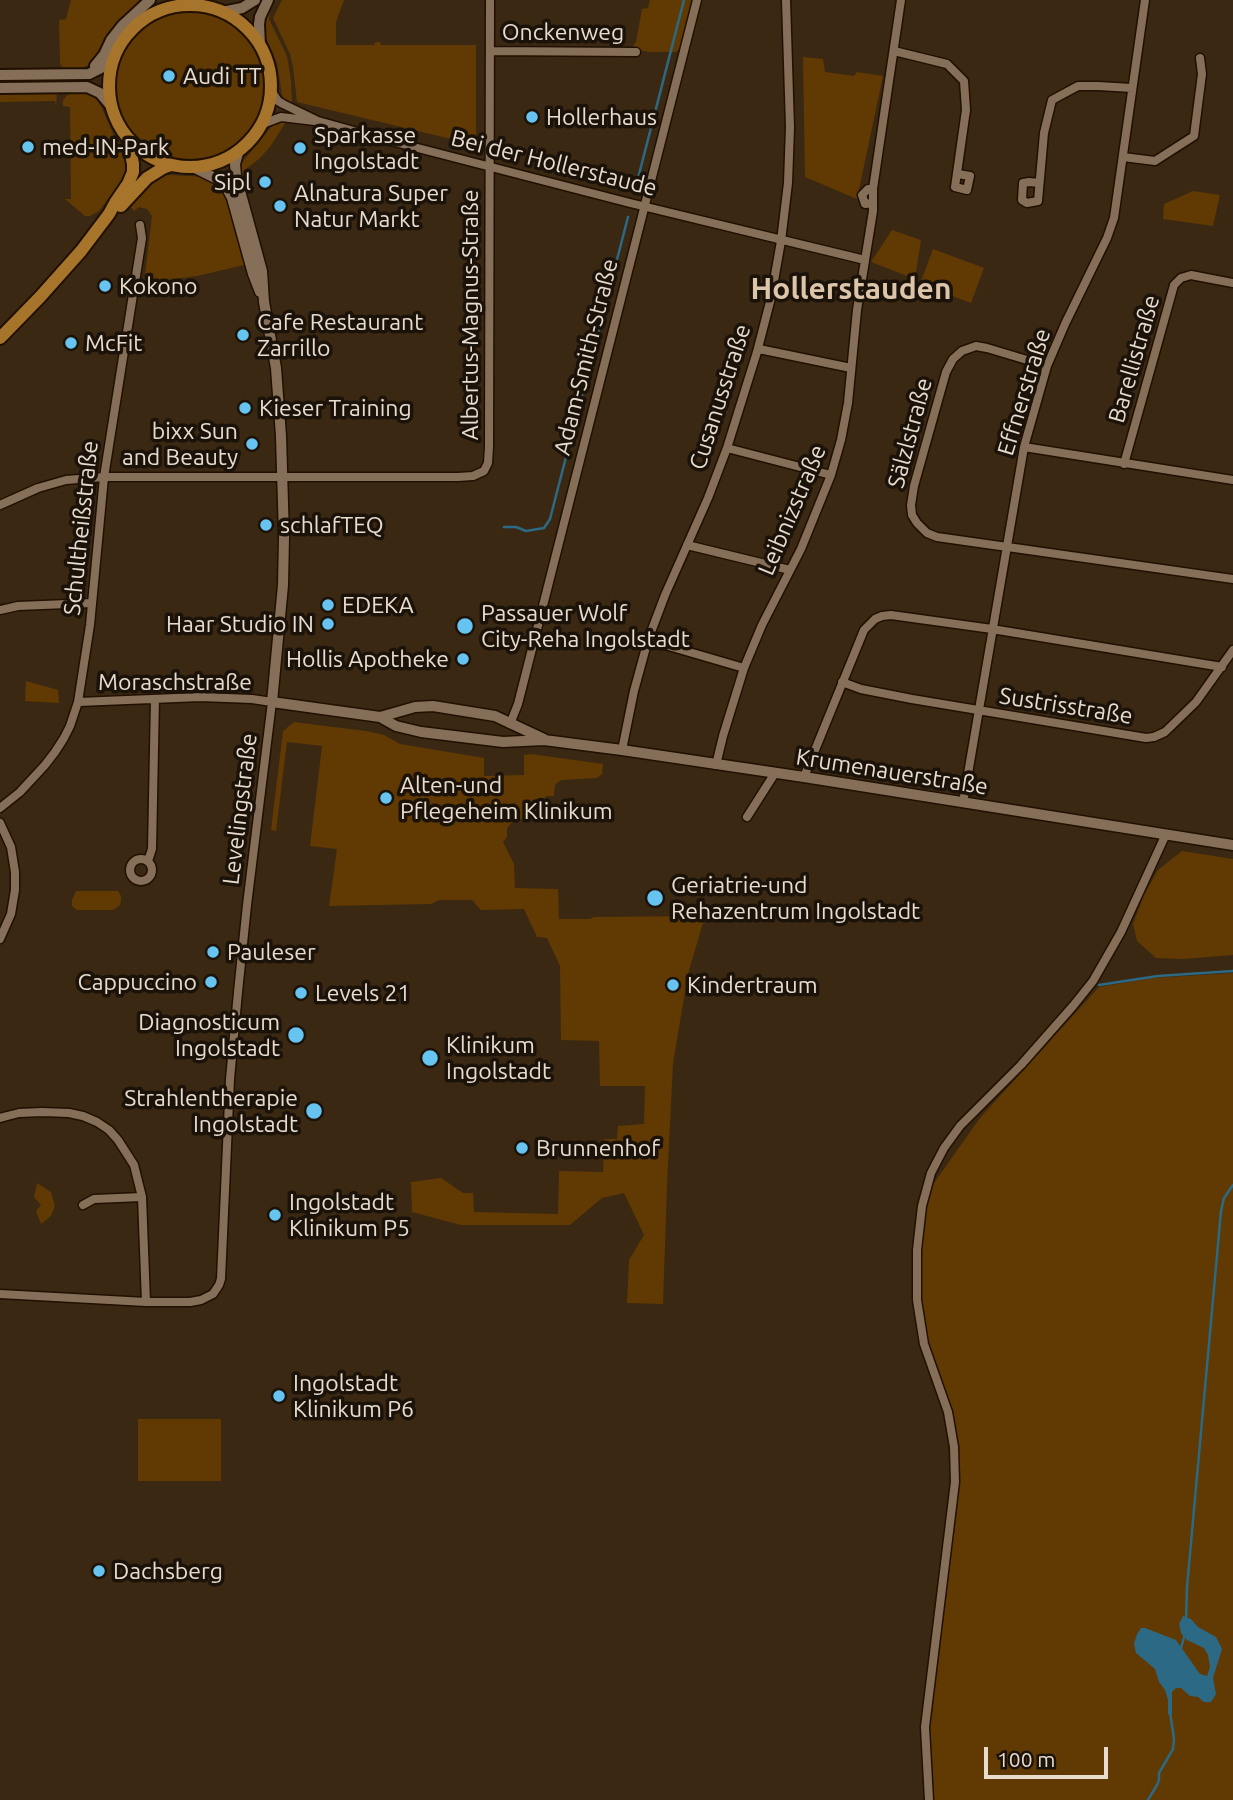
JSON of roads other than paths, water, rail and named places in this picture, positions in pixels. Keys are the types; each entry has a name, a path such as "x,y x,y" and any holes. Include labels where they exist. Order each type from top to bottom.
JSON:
{"main road":[{"path":"76,75 99,62 122,26 150,0"},
{"path":"0,75 94,73 116,53 138,24 156,10 161,0"},
{"path":"222,12 242,8 255,0"},
{"path":"260,46 260,17 268,0"},
{"path":"109,214 121,207 163,167 216,162 239,149 260,125 268,104 268,67 260,46 241,23 222,12 196,3 164,9 150,15"},
{"path":"111,106 109,82 116,53"},
{"path":"0,88 87,87 100,93 111,106 119,125 138,148 172,165"},
{"path":"0,338 81,251 109,214 133,172 128,138"}],"street":[{"path":"489,167 490,0"},
{"name":"Adam-Smith-Straße","path":"510,724 697,0"},
{"name":"Cusanusstraße","path":"622,750 648,640 727,447 759,348 771,298 788,183 790,127 786,0"},
{"path":"901,0 894,51 947,64 964,81 967,110 958,174"},
{"name":"Effnerstraße","path":"963,803 1024,447 1047,366 1107,239 1114,218 1145,0"},
{"name":"Onckenweg","path":"490,51 636,52"},
{"name":"Leibnizstraße","path":"716,765 744,668 762,625 802,549 831,475 841,440 873,203 865,204 862,195 867,189 873,189 894,51"},
{"path":"1123,157 1155,160 1194,136 1202,74 1200,58"},
{"path":"1039,183 1044,133 1052,100 1077,86 1132,88"},
{"name":"Bei der Hollerstaude","path":"270,89 278,101 318,121"},
{"name":"Bei der Hollerstaude","path":"260,125 281,117 318,121 489,167 866,260"},
{"name":"Levelingstraße","path":"146,1302 201,1300 213,1294 221,1279 230,1079 237,999 283,585 283,477 277,378 264,302 262,271 237,180 235,163 239,149"},
{"name":"Levelingstraße","path":"194,166 226,186 264,302"},
{"name":"Albertus-Magnus-Straße","path":"283,477 458,477 474,476 484,471 488,463 489,447 489,167"},
{"name":"Schultheißstraße","path":"0,808 20,792 50,759 64,738 78,702 92,603 104,477 142,238 140,225"},
{"name":"Barellistraße","path":"1124,464 1174,285 1181,278 1191,275 1233,283"},
{"name":"Sälzlstraße","path":"1006,546 937,537 927,533 912,515 914,486 946,372 953,359 962,351 976,346 1047,366"},
{"path":"759,348 851,368"},
{"path":"727,447 831,475"},
{"path":"1024,447 1233,480"},
{"path":"0,505 38,488 66,480 104,477 283,477"},
{"path":"687,545 790,570"},
{"path":"1006,546 1233,579"},
{"path":"0,610 18,606 92,603"},
{"path":"804,777 864,629 874,619 882,616 992,629 1222,667"},
{"path":"648,640 744,668"},
{"name":"Sustrisstraße","path":"842,682 912,699 1146,738 1165,732 1196,702 1233,650"},
{"name":"Moraschstraße","path":"78,702 224,698 272,702"},
{"path":"148,861 152,849 155,699"},
{"name":"Krumenauerstraße","path":"272,702 380,717 408,729 503,742 544,740 622,750 1233,845"},
{"name":"Krumenauerstraße","path":"380,717 415,707 433,706 495,716 544,740"},
{"path":"408,729 405,718 409,709"},
{"path":"503,742 508,737 510,724"},
{"path":"747,817 775,773"},
{"path":"0,823 11,847 15,890 11,914 0,939"},
{"path":"929,1800 925,1727 955,1482 954,1447 948,1412 924,1344 917,1300 917,1250 922,1206 931,1173 960,1126 1021,1065 1093,981 1121,933 1166,834"},
{"path":"0,1118 55,1112 83,1116 109,1130 127,1152 134,1165 142,1197 146,1302 0,1294"},
{"path":"83,1205 94,1199 142,1197"}],"water":[{"path":"1183,1616 1216,1637 1222,1649 1213,1678 1216,1694 1211,1702 1204,1702 1198,1697 1190,1696 1181,1688 1176,1688 1172,1692 1170,1716 1165,1690 1155,1669 1136,1653 1134,1644 1141,1628 1176,1640 1200,1674 1207,1676 1210,1667 1208,1655 1204,1648 1187,1640 1181,1633 1179,1624"}],"waterway":[{"path":"636,186 684,0"},
{"path":"504,527 516,527 526,531 544,528 550,519 628,217"},
{"path":"1099,985 1158,976 1233,971"},
{"path":"1186,1621 1221,1211 1224,1198 1233,1185"},
{"path":"1181,1648 1185,1634"},
{"path":"1148,1800 1173,1749 1170,1712"}],"place":[{"name":"Audi TT","path":"169,76"},
{"name":"Hollerhaus","path":"532,117"},
{"name":"med-IN-Park","path":"28,147"},
{"name":"Sparkasse Ingolstadt","path":"300,148"},
{"name":"Sipl","path":"265,182"},
{"name":"Alnatura Super Natur Markt","path":"280,206"},
{"name":"Kokono","path":"105,286"},
{"name":"Cafe Restaurant Zarrillo","path":"243,335"},
{"name":"McFit","path":"71,343"},
{"name":"Kieser Training","path":"245,408"},
{"name":"bixx Sun and Beauty","path":"252,444"},
{"name":"schlafTEQ","path":"266,525"},
{"name":"EDEKA","path":"328,605"},
{"name":"Haar Studio IN","path":"328,624"},
{"name":"Passauer Wolf City-Reha Ingolstadt","path":"465,626"},
{"name":"Hollis Apotheke","path":"463,659"},
{"name":"Alten-und Pflegeheim Klinikum","path":"386,798"},
{"name":"Geriatrie-und Rehazentrum Ingolstadt","path":"655,898"},
{"name":"Pauleser","path":"213,952"},
{"name":"Cappuccino","path":"211,982"},
{"name":"Kindertraum","path":"673,985"},
{"name":"Levels 21","path":"301,993"},
{"name":"Diagnosticum Ingolstadt","path":"296,1035"},
{"name":"Klinikum Ingolstadt","path":"430,1058"},
{"name":"Strahlentherapie Ingolstadt","path":"314,1111"},
{"name":"Brunnenhof","path":"522,1148"},
{"name":"Ingolstadt Klinikum P5","path":"275,1215"},
{"name":"Ingolstadt Klinikum P6","path":"279,1396"},
{"name":"Dachsberg","path":"99,1571"}],"district":[{"name":"Hollerstauden","path":"851,289"}]}
